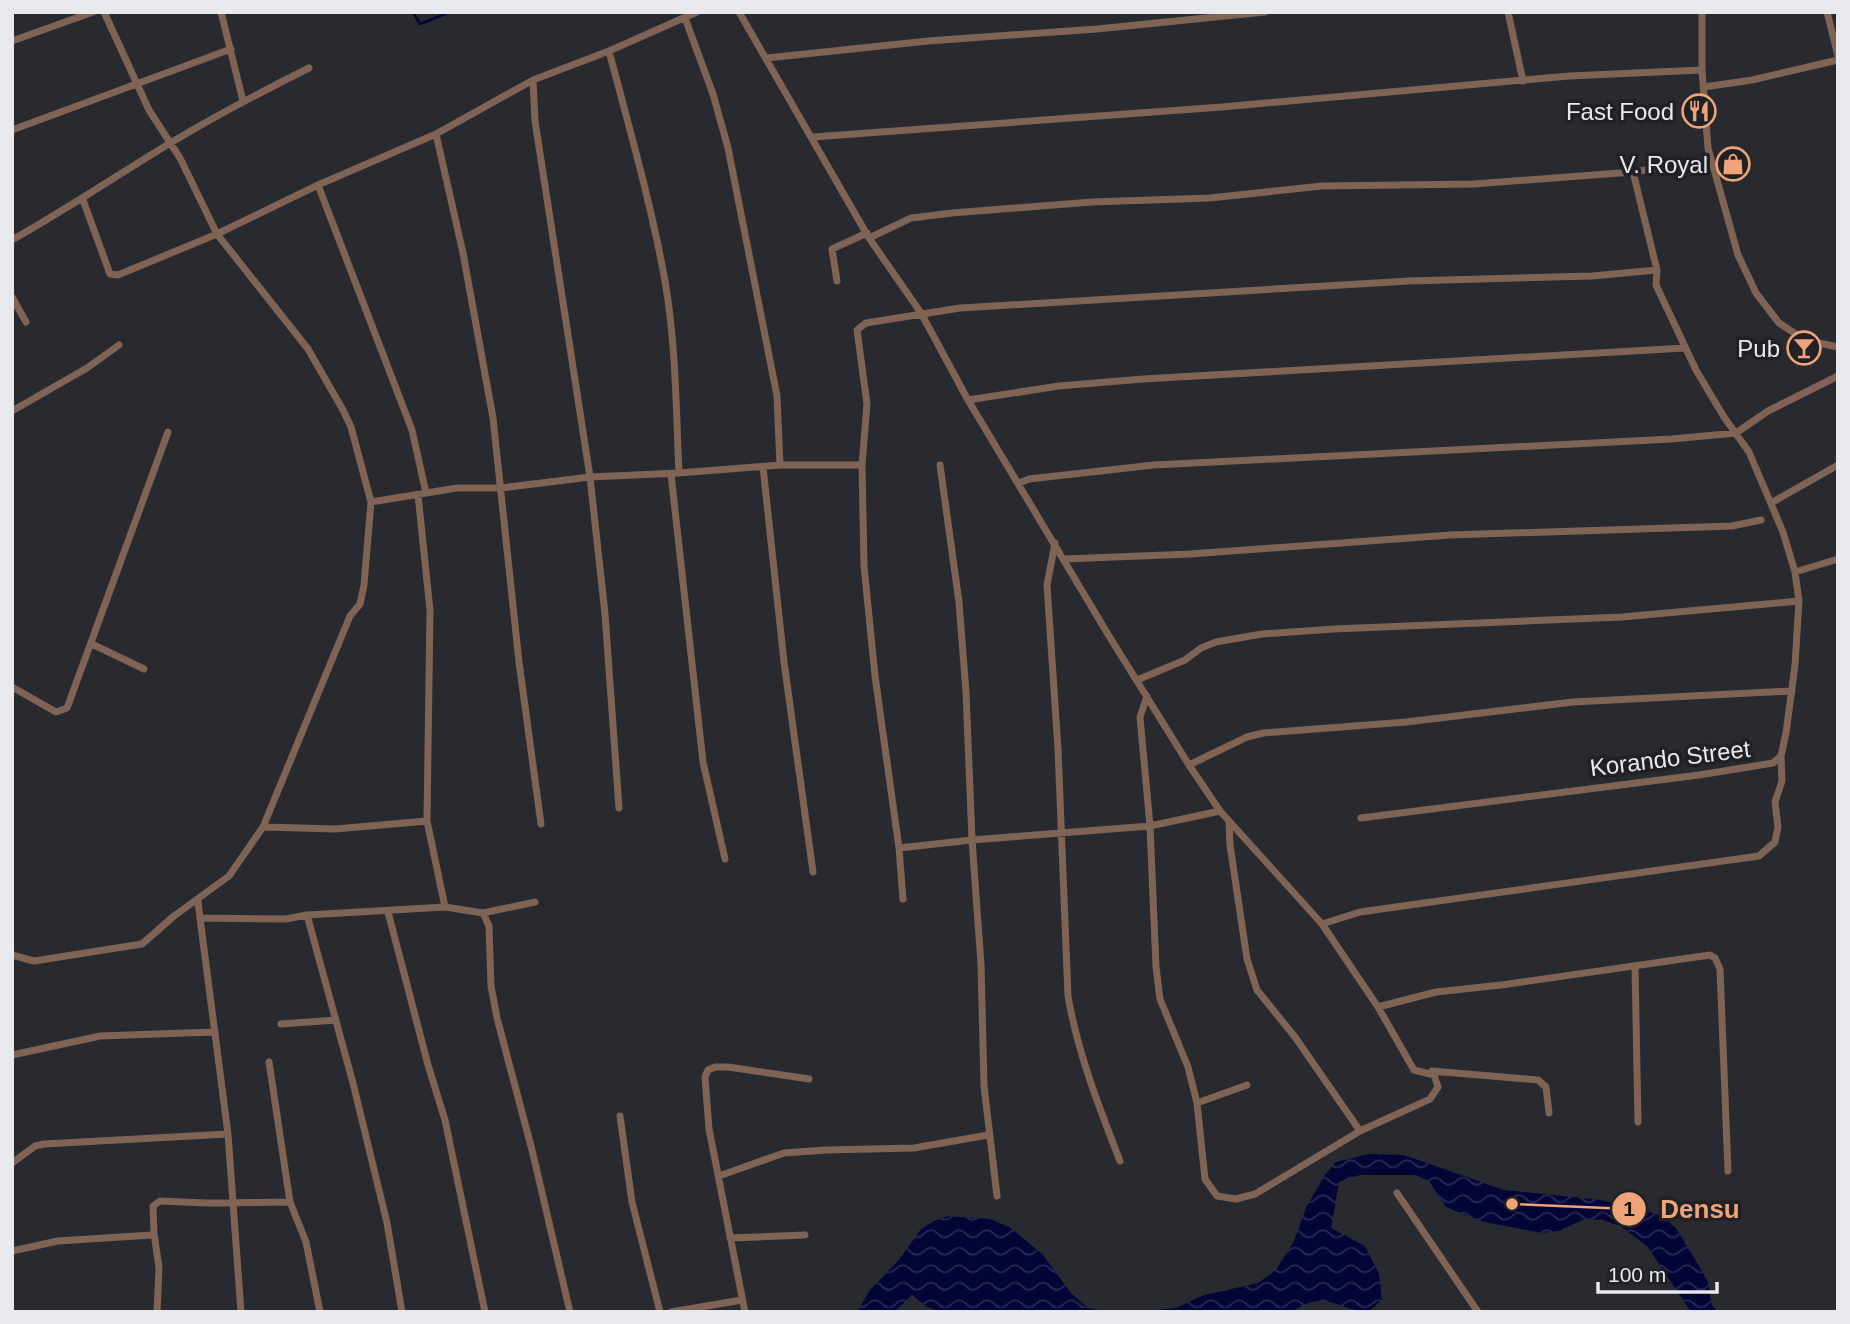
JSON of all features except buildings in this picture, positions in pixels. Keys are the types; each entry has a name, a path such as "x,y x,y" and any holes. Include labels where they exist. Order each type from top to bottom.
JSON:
{"street":[{"path":"12,41 93,12"},
{"path":"12,955 34,961 142,944 174,916 229,876 263,827 350,616 360,604 364,585 371,502 351,427 308,349 217,234 196,188 137,86 104,12"},
{"path":"221,12 243,101"},
{"path":"83,200 113,276 217,234 318,185 436,134 533,80 609,51 697,12"},
{"path":"739,12 868,235 921,313 968,400 1189,765 1220,811 1322,924 1378,1007 1414,1070 1434,1074 1438,1087 1430,1099 1360,1131 1255,1194 1236,1199 1217,1196 1205,1179 1197,1103 1188,1067 1160,999 1154,954 1150,826 1140,725 1141,708 1147,696"},
{"path":"766,58 1265,12"},
{"path":"1508,12 1524,81"},
{"path":"1702,12 1702,70 1710,159 1738,255 1756,293 1779,323 1805,340 1838,347"},
{"path":"1704,87 1752,80 1838,58 1827,12"},
{"path":"685,18 713,94 728,148 777,396 780,465"},
{"path":"12,130 231,50"},
{"path":"609,51 648,203 664,279 674,351 675,473 703,762 725,859"},
{"path":"12,240 83,200 171,143 243,101 309,68"},
{"path":"813,137 1222,107 1618,73 1702,70"},
{"path":"533,80 535,121 590,477 606,626 619,808"},
{"path":"436,134 485,364 519,662 541,824"},
{"path":"837,281 832,249 911,218 1092,202 1210,198 1322,186 1474,184 1633,172 1710,159"},
{"name":"Korando Street","path":"1361,818 1699,775 1765,765 1773,763 1781,756 1788,724 1798,633 1799,601 1790,551 1749,452 1724,416 1685,348 1656,285 1657,270 1633,172"},
{"path":"318,185 412,430 422,494 430,610 427,821 444,907"},
{"path":"903,899 864,566 862,465 867,404 857,330 866,323 972,307 1409,281 1592,276 1657,270"},
{"path":"12,297 26,322"},
{"path":"12,411 87,368 119,345"},
{"path":"968,400 1059,386 1143,379 1685,348"},
{"path":"1018,483 1029,479 1154,466 1672,439 1737,433 1768,411 1838,376"},
{"path":"12,687 56,712 67,708 168,432"},
{"path":"371,502 457,488 500,488 590,477 780,465 862,465"},
{"path":"940,465 964,667 988,1135 997,1196"},
{"path":"1771,503 1838,465"},
{"path":"763,467 784,662 813,872"},
{"path":"1065,559 1191,554 1450,535 1732,526 1761,520"},
{"path":"1055,543 1047,585 1058,749 1068,996 1086,1072 1120,1161"},
{"path":"1795,572 1838,559"},
{"path":"1138,680 1185,660 1201,648 1262,634 1610,618 1799,601"},
{"path":"92,644 144,669"},
{"path":"1189,765 1247,737 1263,733 1406,722 1573,702 1792,691"},
{"path":"1322,924 1360,912 1759,856 1775,842 1775,802 1782,781 1781,756"},
{"path":"899,848 1150,826 1220,811"},
{"path":"263,827 335,830 427,821"},
{"path":"1229,821 1230,845 1247,959 1257,990 1295,1037 1360,1131"},
{"path":"198,901 228,1134 241,1312"},
{"path":"200,918 286,919 306,915 444,907 483,913 535,902"},
{"path":"388,912 445,1120 485,1312"},
{"path":"483,913 489,926 491,986 497,1018 532,1150 570,1312"},
{"path":"306,915 336,1020 387,1223 402,1312"},
{"path":"1378,1007 1436,992 1710,955 1717,960 1720,981 1728,1171"},
{"path":"1635,966 1638,1122"},
{"path":"281,1024 336,1020"},
{"path":"12,1055 100,1036 215,1032"},
{"path":"269,1062 290,1202 306,1242 320,1312"},
{"path":"745,1312 706,1103 708,1070 728,1067 809,1079"},
{"path":"1414,1070 1538,1080 1546,1087 1549,1113"},
{"path":"1197,1103 1247,1084"},
{"path":"620,1116 632,1202 660,1312"},
{"path":"12,1164 35,1146 44,1144 228,1134"},
{"path":"719,1176 784,1153 914,1148 988,1135"},
{"path":"1397,1193 1478,1312"},
{"path":"157,1312 159,1268 153,1206 160,1201 290,1202"},
{"path":"12,1251 58,1241 148,1236 154,1233"},
{"path":"730,1238 805,1235"},
{"path":"671,1312 742,1300"}],"water":[{"path":"1369,1154 1404,1155 1504,1190 1601,1200 1661,1215 1676,1228 1699,1266 1708,1282 1712,1305 1718,1312 1691,1312 1647,1246 1620,1226 1603,1220 1585,1219 1559,1231 1542,1233 1480,1221 1446,1207 1429,1181 1415,1175 1360,1175 1339,1182 1331,1228 1365,1246 1379,1274 1382,1300 1368,1312 1319,1301 1291,1312 1139,1312 1176,1308 1204,1295 1258,1283 1276,1270 1294,1241 1306,1208 1324,1176 1336,1162"},
{"path":"948,1216 990,1219 1011,1228 1043,1255 1071,1293 1088,1308 1110,1312 942,1312 927,1307 912,1295 894,1312 857,1312 870,1290 899,1260 921,1229"}],"waterway":[{"path":"413,12 420,24 450,12"}],"place":[{"name":"Fast Food","path":"1699,111"},
{"name":"V. Royal","path":"1733,164"},
{"name":"Pub","path":"1804,348"},
{"name":"Densu","path":"1512,1204"}]}
